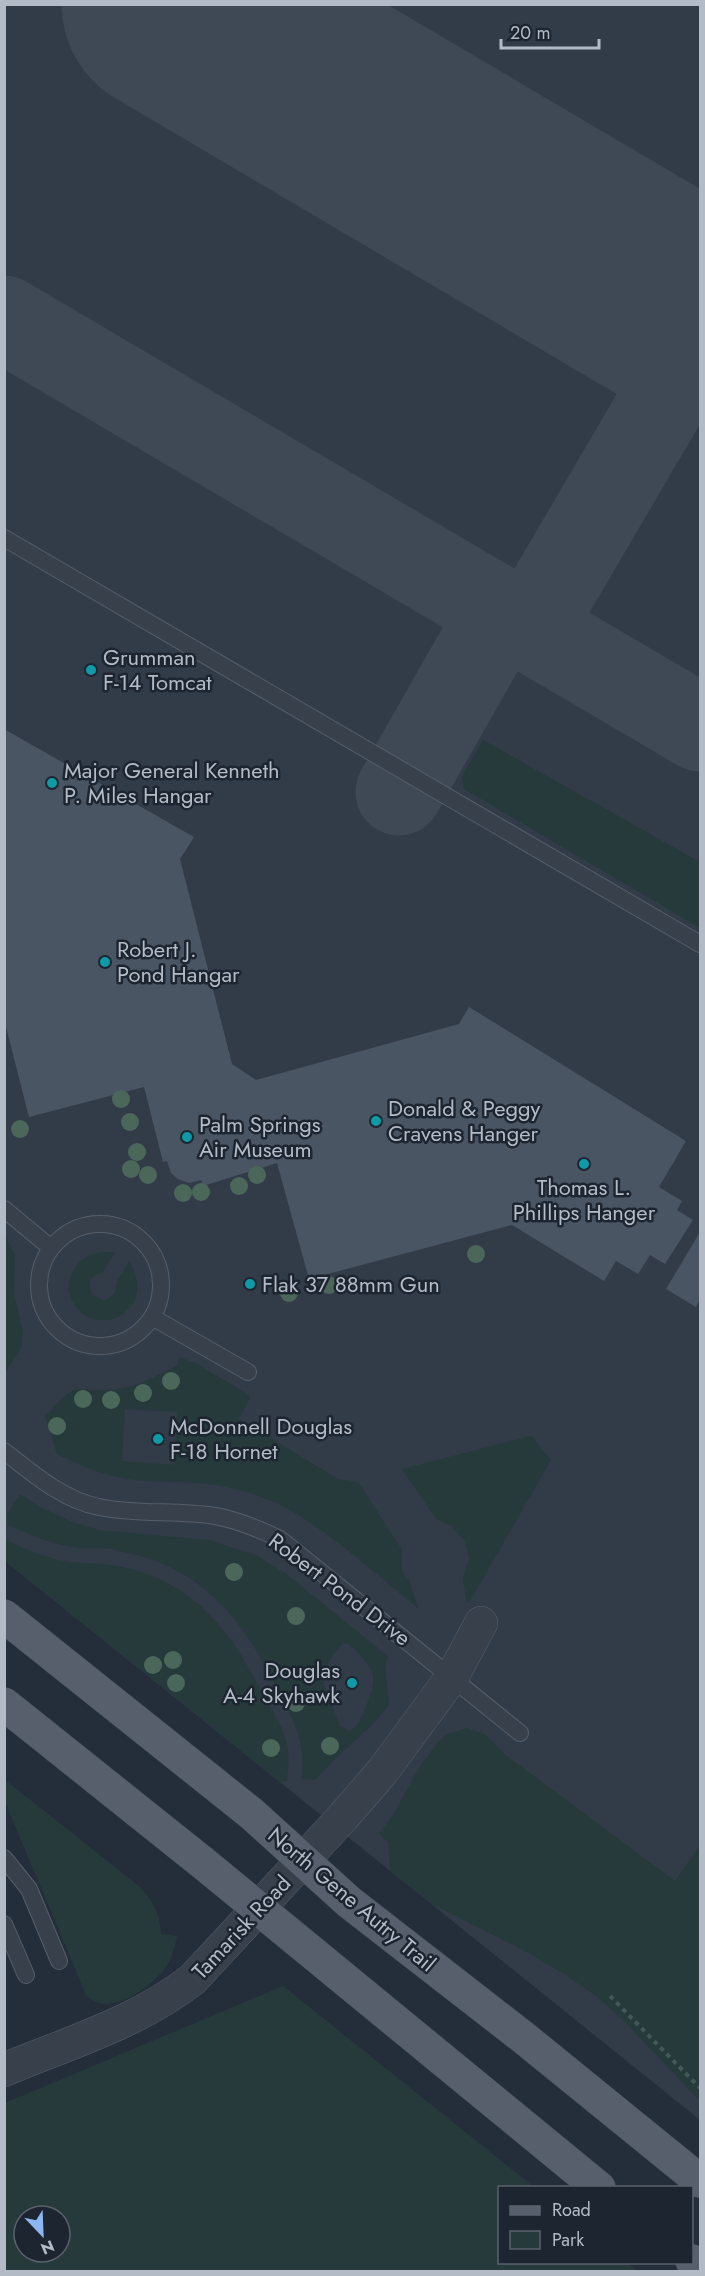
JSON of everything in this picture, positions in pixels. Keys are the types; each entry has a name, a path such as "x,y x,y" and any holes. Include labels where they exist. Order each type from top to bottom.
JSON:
{"main road":[{"name":"North Gene Autry Trail","path":"4,1616 252,1814 349,1902 524,2038 700,2181"},
{"path":"4,1704 598,2186"}],"street":[{"name":"Tamarisk Road","path":"4,2070 126,2019 176,1993 193,1979 382,1772 452,1677 481,1623"}],"lane":[{"path":"4,538 700,945"},
{"path":"4,1209 51,1248"},
{"path":"106,1225 126,1230 143,1241 156,1258 162,1278 160,1298 153,1317 139,1333 122,1343 102,1347 82,1344 63,1335 50,1321 42,1304 39,1285 42,1266 51,1248 66,1234 85,1226 106,1225"},
{"path":"153,1317 248,1372"},
{"name":"Robert Pond Drive","path":"4,1451 43,1481 99,1507 215,1516 253,1526 280,1539 520,1733"},
{"path":"4,1858 29,1888 59,1960"},
{"path":"4,1924 26,1975"}],"path":[{"path":"610,1996 700,2088"}],"shaded area":[{"path":"5,5 700,5 700,2120 5,1561"}],"green space":[{"path":"483,740 700,862 700,928 464,789 462,776"},
{"path":"5,1235 15,1255 14,1294 23,1332 21,1349 5,1373"},
{"path":"115,1253 102,1273 94,1276 90,1281 93,1295 104,1300 109,1298 116,1291 116,1283 129,1261 136,1280 136,1295 130,1308 119,1316 106,1320 93,1319 80,1312 71,1298 69,1281 76,1266 83,1259 92,1254"},
{"path":"179,1357 195,1363 248,1394 250,1398 239,1419 338,1479 358,1482 401,1548 402,1570 410,1583 418,1608 332,1538 272,1501 215,1485 135,1480 104,1474 57,1454 45,1417 71,1391 133,1386 178,1365","holes":["125,1409 177,1412 174,1465 122,1461"]},
{"path":"531,1436 551,1460 469,1603 466,1601 463,1578 469,1558 465,1541 452,1526 436,1519 402,1469"},
{"path":"20,1494 40,1507 72,1522 99,1530 209,1540 256,1555 285,1573 389,1657 385,1664 389,1705 315,1780 302,1779 302,1751 291,1717 262,1659 235,1619 219,1602 182,1573 160,1563 114,1550 76,1548 48,1541 8,1525 7,1514","holes":["344,1643 349,1644 365,1660 373,1679 370,1697 361,1719 349,1731 340,1726 323,1682 327,1666 333,1655"]},
{"path":"5,1539 61,1561 105,1564 136,1570 180,1590 199,1604 231,1640 277,1718 287,1745 287,1781 280,1782 5,1561"},
{"path":"467,1728 486,1735 507,1756 675,1881 700,1845 700,2101 621,2018 596,1996 523,1950 432,1904 390,1871 388,1842 379,1833 393,1815 419,1768 437,1743 447,1734"},
{"path":"4,1779 140,1887 155,1908 161,1934 177,1936 166,1967 140,1991 128,1998 105,2004 95,2002 86,1995 5,1802"},
{"path":"283,1986 533,2186 498,2186 498,2264 628,2264 638,2271 5,2271 5,2103"}],"building":[{"path":"4,729 194,837 180,859 232,1064 256,1080 459,1024 469,1007 686,1141 659,1187 682,1201 677,1210 693,1220 665,1264 650,1255 638,1274 616,1261 604,1281 512,1225 309,1279 277,1163 203,1186 201,1180 189,1183 178,1179 171,1173 167,1161 163,1162 144,1087 29,1117 4,1019"},
{"path":"700,1232 700,1299 696,1307 666,1289"}],"taxiway":[{"path":"611,263 640,293 650,307 662,337 665,368 655,415"},
{"path":"4,319 700,728"},
{"path":"530,628 700,338"},
{"path":"399,792 502,611"}],"runway":[{"path":"171,4 700,316"}],"place":[{"name":"Grumman F-14 Tomcat","path":"91,670"},
{"name":"Major General Kenneth P. Miles Hangar","path":"52,783"},
{"name":"Robert J. Pond Hangar","path":"105,962"},
{"name":"Donald & Peggy Cravens Hanger","path":"376,1121"},
{"name":"Palm Springs Air Museum","path":"187,1137"},
{"name":"Thomas L. Phillips Hanger","path":"584,1164"},
{"name":"Flak 37 88mm Gun","path":"250,1284"},
{"name":"McDonnell Douglas F-18 Hornet","path":"158,1439"},
{"name":"Douglas A-4 Skyhawk","path":"352,1683"}]}
